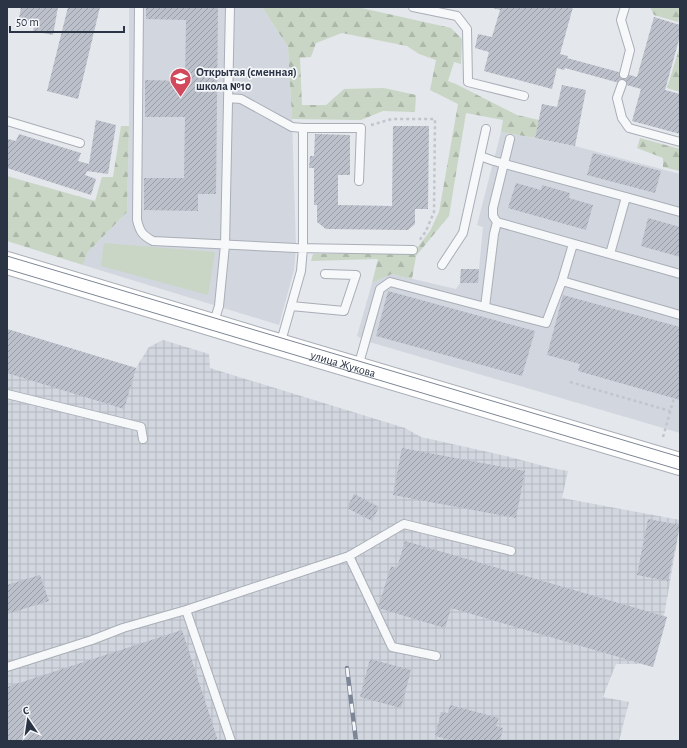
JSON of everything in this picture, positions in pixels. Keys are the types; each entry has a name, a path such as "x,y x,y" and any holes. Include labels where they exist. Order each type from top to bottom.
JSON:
{"street":[{"name":"улица Жукова","path":"7,263 680,464"}],"lane":[{"path":"139,7 137,220 139,229 144,237 153,241 225,245 413,250"},
{"path":"213,325 219,306 225,245 230,7"},
{"path":"413,7 457,16 467,29 468,82 524,96"},
{"path":"624,74 630,50 621,20 625,7"},
{"path":"622,84 617,98 622,118 629,128 680,142"},
{"path":"228,98 241,99 292,127 361,128 359,181"},
{"path":"7,121 80,143"},
{"path":"280,345 301,271 303,248 303,128"},
{"path":"442,265 463,233 486,129"},
{"path":"510,138 493,208 493,216 497,222 680,274"},
{"path":"480,156 680,212"},
{"path":"610,254 626,196"},
{"path":"485,307 494,234 497,222"},
{"path":"358,368 380,289 390,282 546,323 562,281 573,244"},
{"path":"291,306 344,310 356,275 325,274"},
{"path":"562,281 680,314"},
{"path":"7,394 141,427 143,439"},
{"path":"7,667 349,556 404,524 511,551"},
{"path":"349,556 392,647 436,656"},
{"path":"186,610 231,741"}],"path":[{"path":"361,128 392,119 435,119 434,212 426,231 413,250"},
{"path":"570,382 670,411"},
{"path":"663,437 674,398"}],"shaded area":[{"path":"129,7 262,7 288,47 296,248 294,270 279,325 83,265 88,252 127,212"},
{"path":"501,132 575,146 680,174 680,433 366,341 357,336 372,283 392,274 456,289 460,283 461,269 479,269 483,227 477,225"},
{"path":"7,329 136,368 149,347 163,340 209,354 210,368 405,428 421,437 568,471 562,498 680,520 664,616 667,617 653,667 641,664 616,664 603,697 629,702 619,741 7,741"}],"green space":[{"path":"262,7 357,7 451,28 462,39 461,64 454,62 448,81 517,115 539,120 535,138 501,132 503,120 466,113 449,216 416,256 412,279 392,274 372,283 378,259 311,261 313,254 413,253 430,231 439,212 458,104 430,90 436,60 419,54 407,46 342,33 316,43 311,57 300,58 302,105 326,105 344,89 384,88 416,95 415,112 383,111 361,120 292,119 288,47"},
{"path":"650,7 680,7 678,22 654,15"},
{"path":"680,46 680,92 667,88"},
{"path":"121,126 129,126 127,212 88,252 83,265 7,241 7,176 95,201 102,177 113,177"},
{"path":"640,138 680,149 680,171 663,167 663,158 637,148"},
{"path":"104,243 215,252 208,295 101,266"}],"building":[{"path":"21,7 58,7 53,35 33,31 35,22 19,19"},
{"path":"68,7 100,7 78,99 47,91"},
{"name":"Открытая (сменная) школа №10","path":"146,7 218,7 216,194 198,194 198,211 144,210 144,178 184,178 185,117 145,117 145,80 185,81 186,20 146,19"},
{"path":"489,7 573,7 560,54 568,56 567,58 637,77 654,17 680,25 680,36 665,90 680,94 680,134 632,121 641,89 565,68 564,70 557,68 552,89 484,71 489,52 475,48 478,34 492,37 500,10"},
{"path":"562,85 586,90 575,146 535,138 542,104 557,107"},
{"path":"96,120 116,125 108,174 87,171 85,175 96,179 91,195 7,168 8,139 16,141 19,134 81,153 78,161 89,164"},
{"path":"393,126 429,126 428,209 415,209 415,224 408,230 326,229 317,222 317,205 314,205 314,168 309,168 310,156 314,156 315,134 350,135 350,175 338,175 338,205 392,206"},
{"path":"593,153 661,171 655,193 587,175"},
{"path":"516,183 541,190 542,185 570,193 569,198 593,205 586,230 508,208"},
{"path":"648,218 680,227 680,257 641,246"},
{"path":"461,269 479,269 478,283 460,283"},
{"path":"388,291 535,331 522,376 376,336"},
{"path":"563,295 680,327 680,400 578,371 580,364 547,355"},
{"path":"7,329 136,368 124,409 7,373"},
{"path":"402,448 525,471 516,518 393,495"},
{"path":"354,494 379,507 372,521 347,508"},
{"path":"648,519 680,525 668,581 637,575"},
{"path":"405,541 667,617 653,667 451,608 445,628 378,608 391,566 397,568"},
{"path":"40,575 49,601 7,614 7,585"},
{"path":"182,630 218,741 7,741 7,687"},
{"path":"370,659 411,670 401,708 360,697"},
{"path":"450,705 499,718 496,726 503,728 500,741 454,741 435,736 441,712 448,713"}],"tram line":[{"path":"7,256 680,457"},
{"path":"7,269 680,470"}],"railway":[{"path":"347,668 356,741"}],"place":[{"name":"Открытая (сменная) школа №10","path":"181,98"}]}
